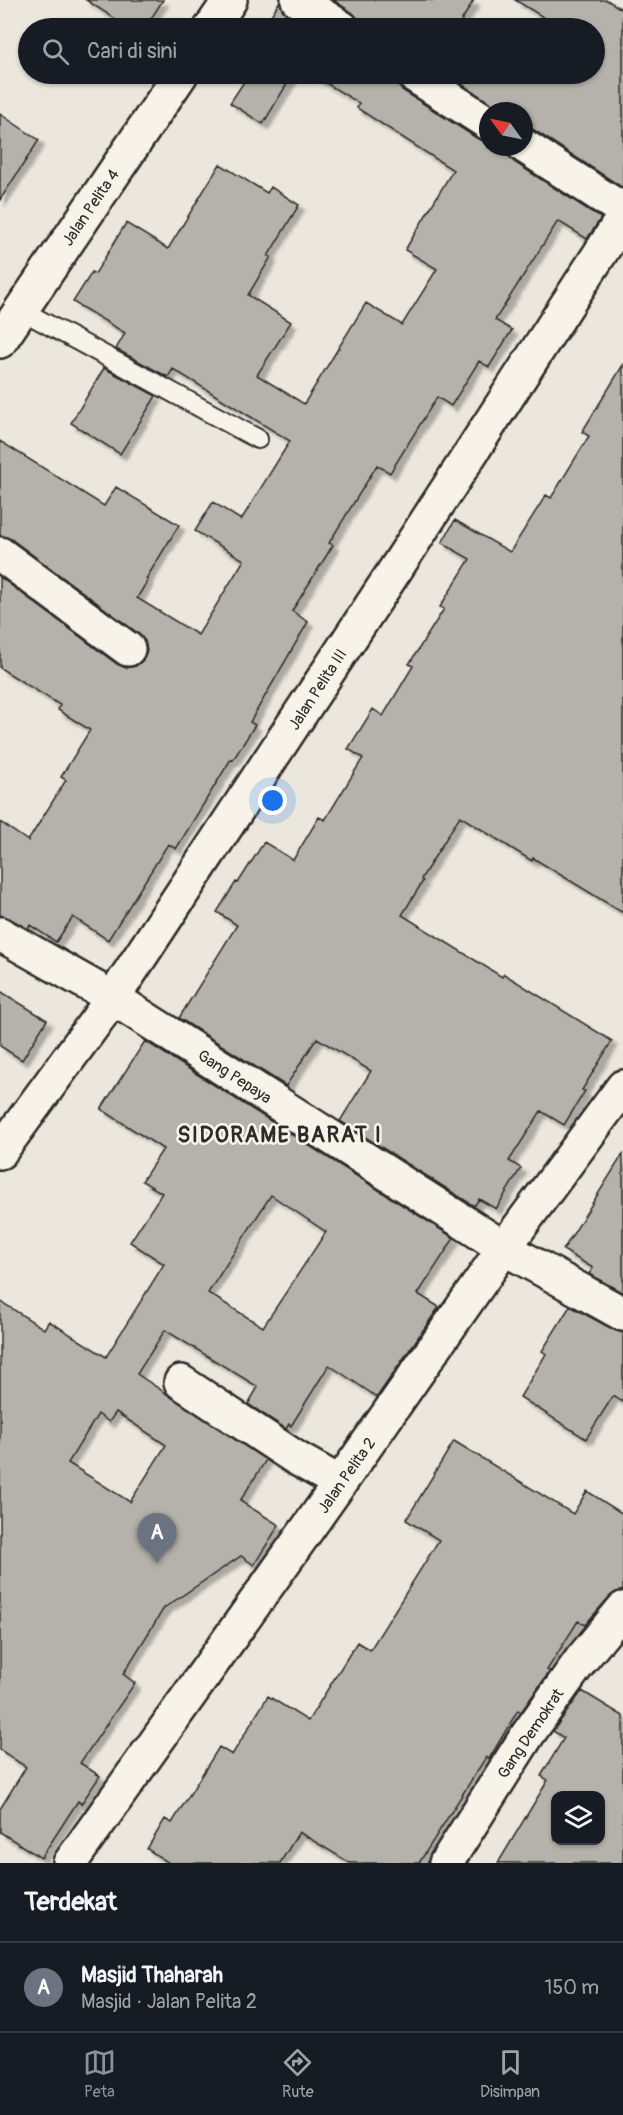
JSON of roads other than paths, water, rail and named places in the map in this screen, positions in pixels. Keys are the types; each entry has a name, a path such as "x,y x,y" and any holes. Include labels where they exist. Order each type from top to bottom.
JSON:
{"street":[{"path":"218,18 231,0"},
{"path":"298,0 326,18"},
{"name":"Jalan Pelita 4","path":"0,341 174,84"},
{"path":"428,84 479,117"},
{"path":"533,152 623,210"},
{"name":"Jalan Pelita III","path":"0,1152 113,998 399,564 623,218"},
{"path":"0,554 128,649"},
{"name":"Gang Pepaya","path":"0,934 113,998 504,1248 623,1314"},
{"name":"Jalan Pelita 2","path":"70,1863 504,1248 623,1087"},
{"path":"182,1382 296,1458 340,1483"},
{"name":"Gang Demokrat","path":"446,1863 528,1734 581,1660 623,1609"}],"lane":[{"path":"21,310 258,439"}],"place":[{"name":"Masjid Thaharah","path":"157,1563"}],"district":[{"name":"SIDORAME BARAT I","path":"280,1134"}]}
